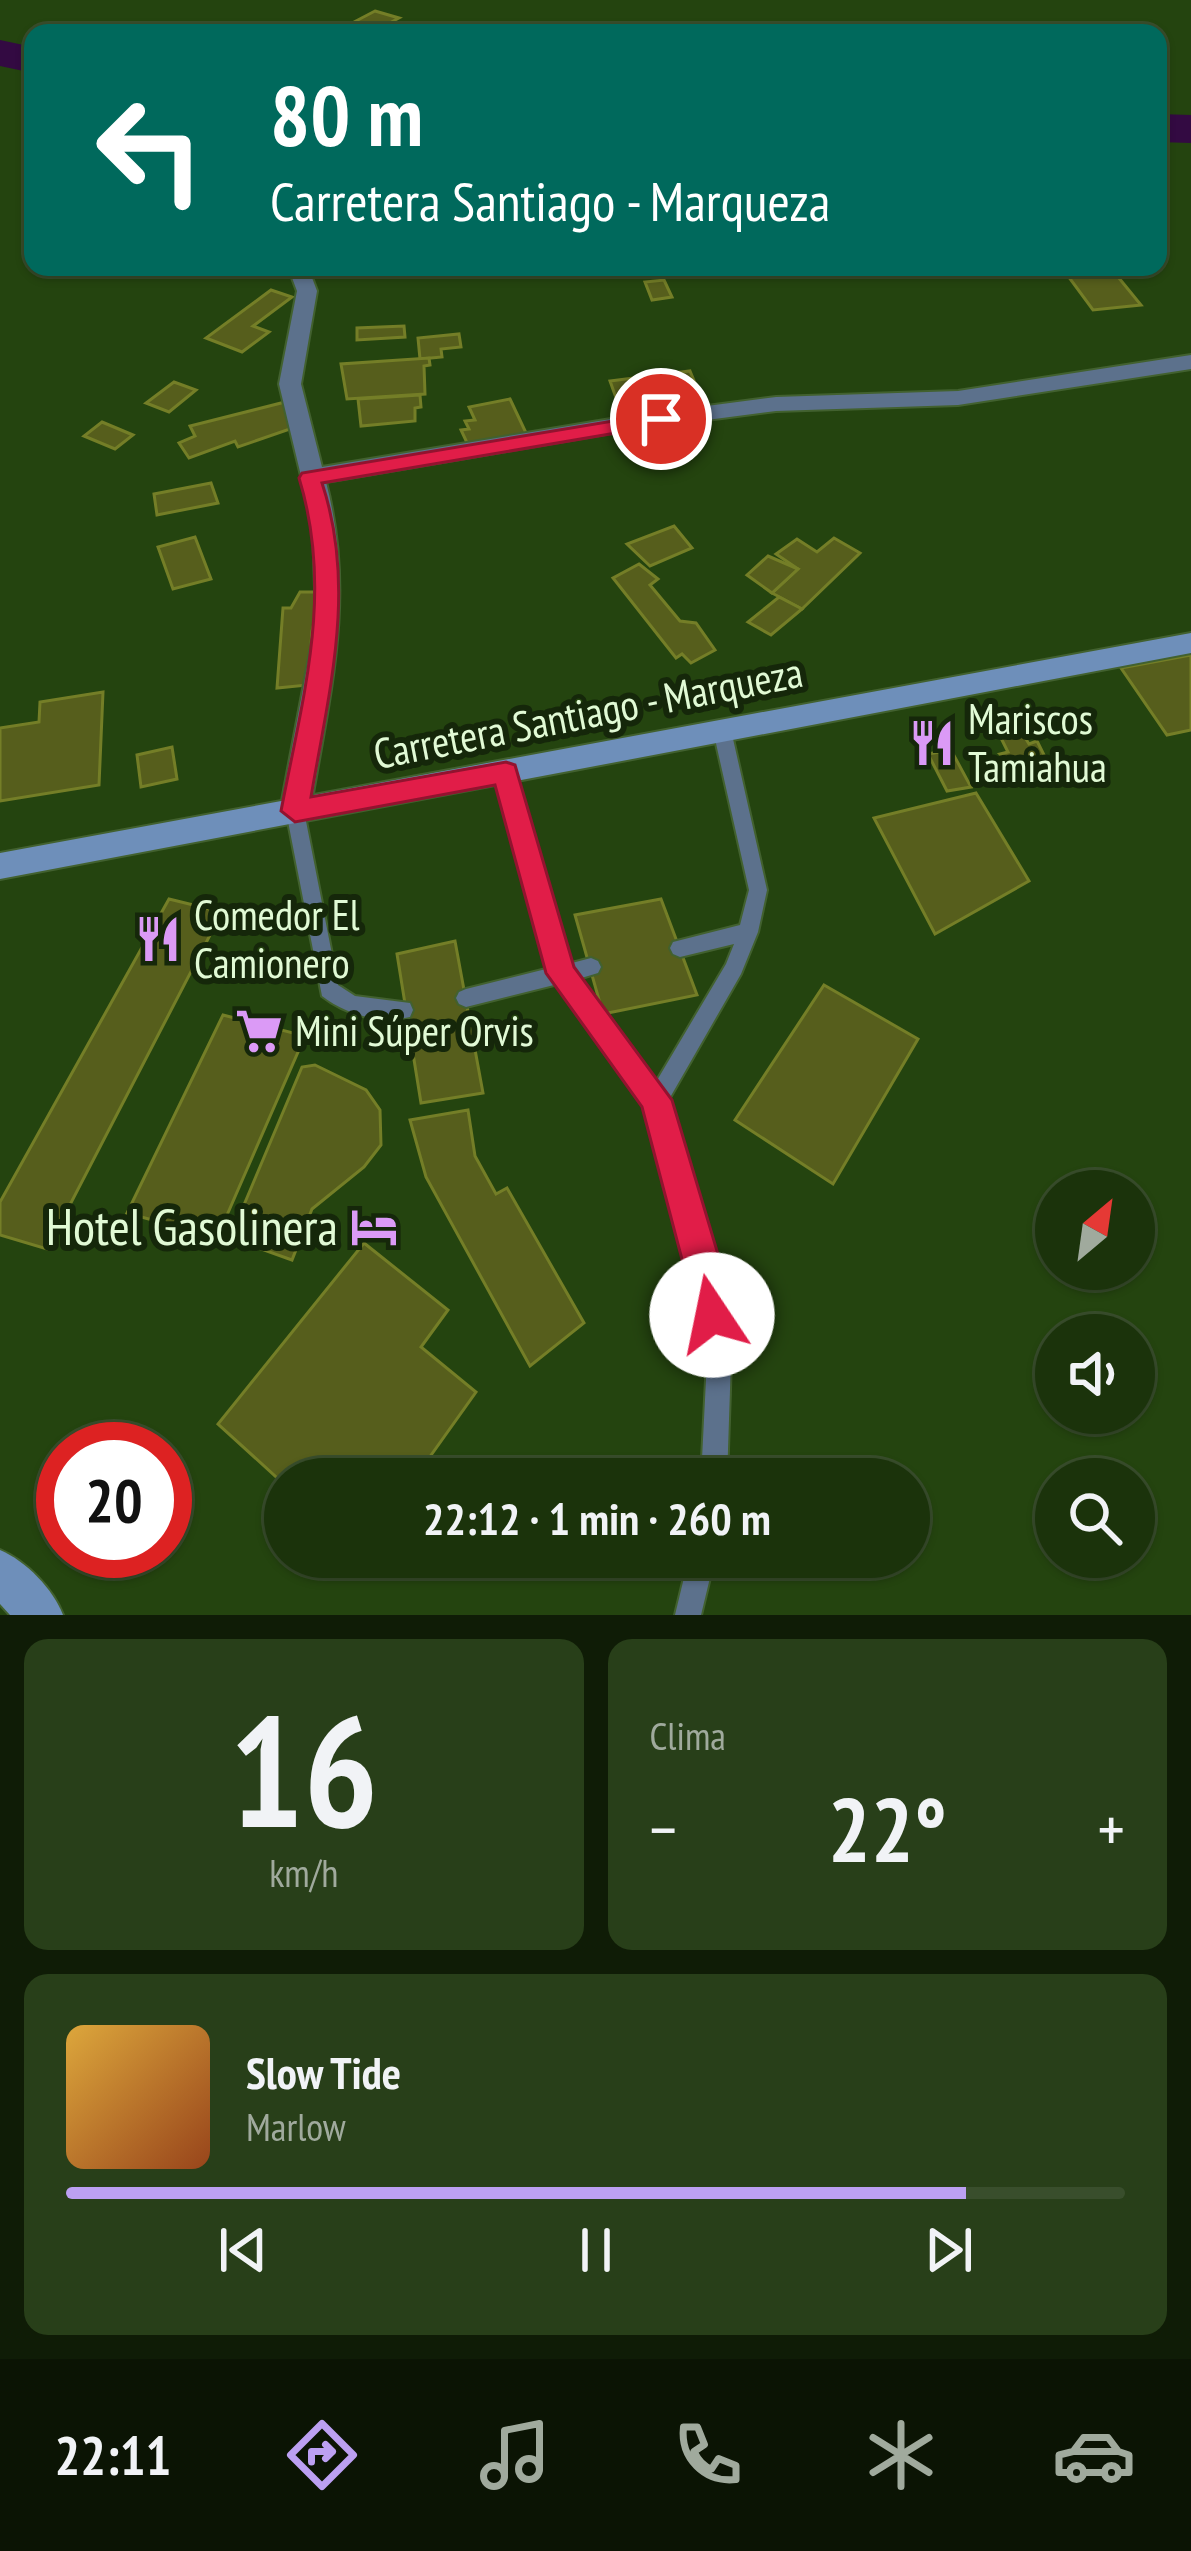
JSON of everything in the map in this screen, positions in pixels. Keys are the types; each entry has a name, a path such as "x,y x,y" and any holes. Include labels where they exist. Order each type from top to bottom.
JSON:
{"main road":[{"name":"Carretera Santiago - Marqueza","path":"0,866 1191,644"},
{"path":"0,1572 41,1615"}],"street":[{"path":"295,811 329,620 325,526 290,383 307,291 301,276"},
{"path":"310,478 623,424 776,404 958,398 1191,362"}],"lane":[{"path":"656,1100 734,968 758,890 722,730"},
{"path":"506,772 561,973 656,1100 705,1271 719,1360 715,1458"},
{"path":"295,811 329,990 342,1002 363,1009 403,1010"},
{"path":"680,948 748,932"},
{"path":"466,998 591,967"},
{"path":"688,1615 697,1578"}],"building":[{"path":"375,11 399,18 388,24 354,22"},
{"path":"1068,276 1117,276 1141,305 1093,310"},
{"path":"664,280 672,297 652,300 645,282"},
{"path":"271,290 292,297 253,326 269,332 242,352 206,338"},
{"path":"404,326 405,337 357,340 357,328"},
{"path":"459,334 461,347 441,349 442,357 420,359 418,338"},
{"path":"429,358 430,365 424,366 425,394 347,399 341,364"},
{"path":"690,371 705,407 623,417 610,381"},
{"path":"174,382 196,390 169,412 146,403"},
{"path":"420,395 415,421 361,426 358,399"},
{"path":"510,399 527,435 469,447 461,430 469,429 465,421 475,420 469,407"},
{"path":"289,401 290,429 238,447 235,441 189,458 179,443 195,436 190,426"},
{"path":"102,422 133,435 115,449 84,436"},
{"path":"211,483 218,503 157,515 154,494"},
{"path":"674,526 692,548 650,566 627,544"},
{"path":"195,537 211,579 173,589 158,547"},
{"path":"834,538 860,553 802,609 772,593 798,569 776,554 797,539 817,552"},
{"path":"768,556 798,569 772,593 747,575"},
{"path":"639,564 658,579 650,585 680,621 696,623 715,650 691,663 682,654 676,658 613,578"},
{"path":"300,592 322,592 312,631 308,685 277,688 283,608 291,608"},
{"path":"779,597 802,609 771,635 748,622"},
{"path":"1191,655 1191,730 1167,735 1121,668"},
{"path":"103,692 99,785 0,801 0,728 39,722 40,702"},
{"path":"1021,731 1029,744 1037,741 1047,761 1020,772 1000,754 1008,752 1001,738"},
{"path":"172,747 177,779 141,787 137,755"},
{"path":"951,750 971,787 947,791 928,754"},
{"path":"976,793 1029,881 935,934 874,818"},
{"path":"169,899 222,912 47,1249 0,1235 0,1202"},
{"path":"661,899 697,995 603,1014 575,915"},
{"path":"455,941 483,1093 421,1103 397,954"},
{"path":"824,985 918,1039 833,1184 735,1120"},
{"path":"223,1015 305,1036 217,1238 127,1213"},
{"path":"315,1065 366,1090 380,1110 381,1145 364,1167 312,1209 292,1260 230,1238 302,1067"},
{"path":"468,1110 475,1156 496,1194 507,1188 584,1323 530,1366 426,1177 410,1120"},
{"path":"364,1243 448,1310 421,1347 476,1392 429,1458 264,1458 264,1466 218,1424"}],"waterway":[{"path":"0,53 24,58"},
{"path":"1167,128 1191,129"}],"place":[{"name":"Mariscos Tamiahua","path":"932,743"},
{"name":"Comedor El Camionero","path":"158,939"},
{"name":"Mini Súper Orvis","path":"259,1031"},
{"name":"Hotel Gasolinera","path":"374,1227"}],"route":[{"path":"661,419 310,478 325,526 329,620 295,811 506,772 561,973 656,1100 705,1271 712,1315"}]}
